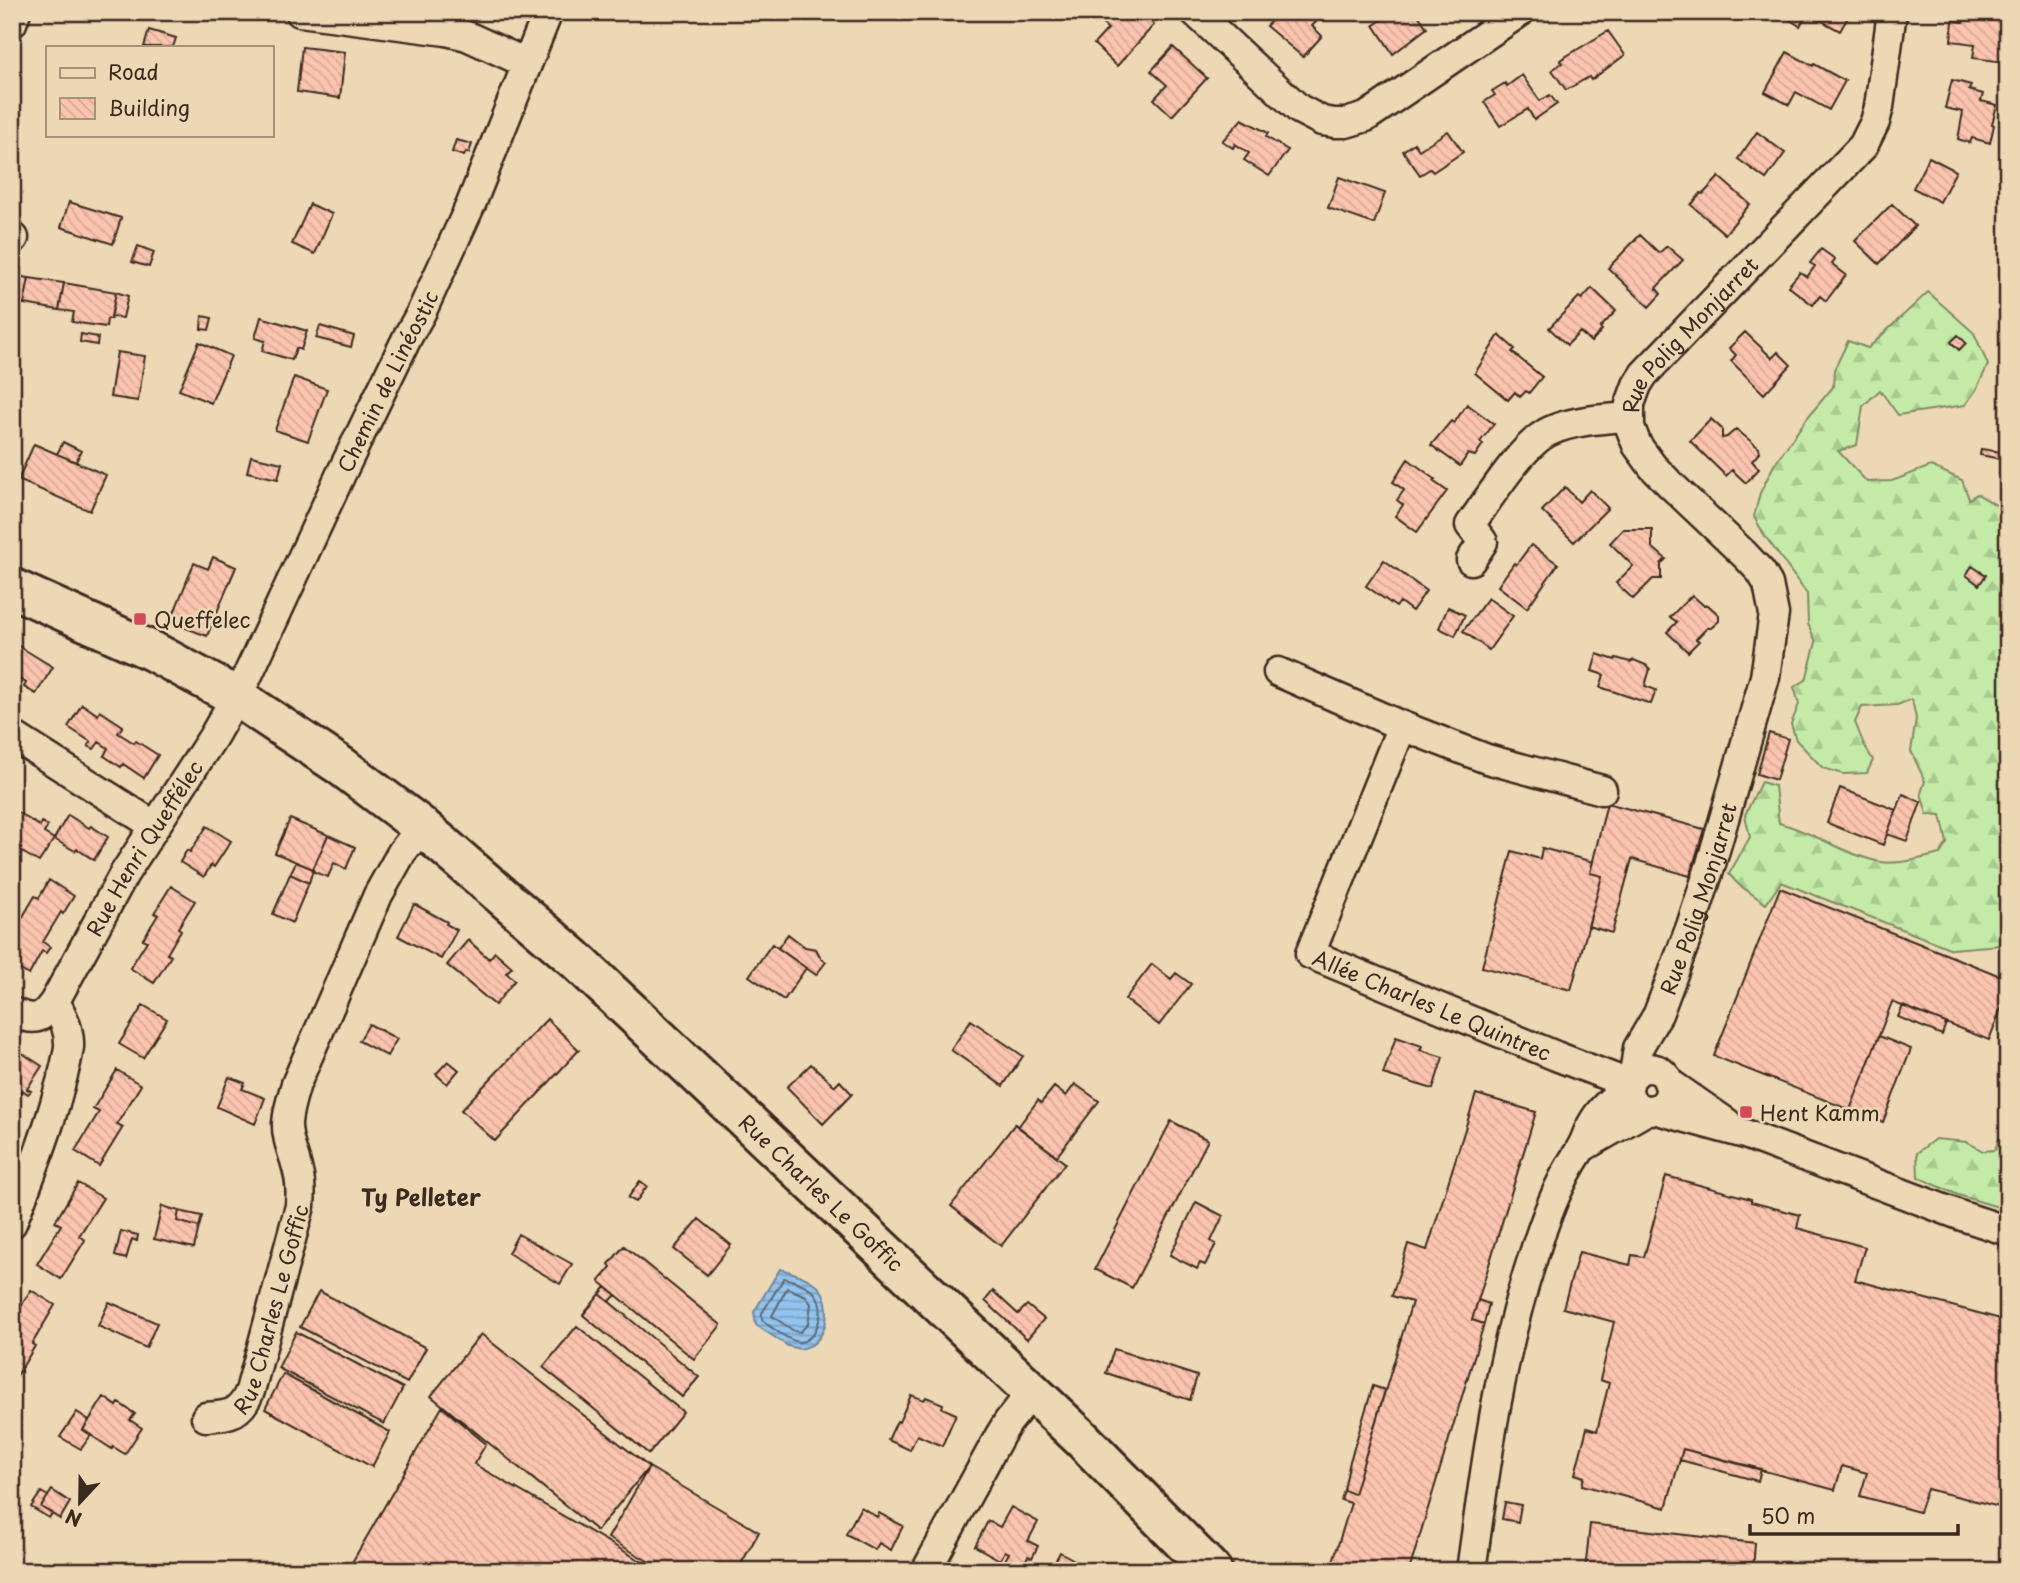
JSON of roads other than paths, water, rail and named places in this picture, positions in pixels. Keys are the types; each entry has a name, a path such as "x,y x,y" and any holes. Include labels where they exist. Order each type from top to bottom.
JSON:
{"street":[{"path":"12,23 16,12"},
{"path":"300,12 446,31 467,36 526,63"},
{"name":"Chemin de Linéostic","path":"236,697 340,476 428,300 471,204 548,12"},
{"path":"1195,12 1298,109 1322,121 1346,123 1366,117 1520,12"},
{"name":"Rue Polig Monjarret","path":"1630,1083 1638,1048 1658,1014 1711,864 1760,699 1769,659 1774,614 1768,584 1760,572 1653,467 1632,435 1629,416 1633,395 1644,374 1863,146 1875,122 1883,91 1892,12"},
{"path":"1471,560 1483,542 1470,525 1539,437 1548,431 1573,424 1629,416"},
{"name":"Rue Charles Le Goffic","path":"12,588 141,646 236,697 331,758 422,827 573,958 1032,1392 1212,1571"},
{"path":"1278,672 1402,726 1488,759 1602,790"},
{"name":"Rue Henri Queffélec","path":"55,1001 107,902 236,697"},
{"name":"Allée Charles Le Quintrec","path":"1402,726 1310,954 1556,1056 1630,1083"},
{"path":"12,735 155,825"},
{"name":"Rue Charles Le Goffic","path":"206,1417 236,1412 246,1402 300,1206 299,1173 287,1124 296,1084 378,895 402,852 422,827"},
{"path":"12,1012 29,1019 39,1017 46,1013 55,1001 64,1019 69,1046 47,1131 12,1223"},
{"name":"Rue Polig Monjarret","path":"1658,1014 1667,1079"},
{"path":"1471,1571 1495,1405 1507,1344 1526,1277 1557,1189 1592,1123 1604,1107 1642,1070 1648,1069 1660,1072 1745,1134"},
{"path":"1581,1147 1663,1105 1669,1094 1667,1079"},
{"path":"1630,1083 1633,1102 1641,1108 1745,1134 2008,1231"},
{"path":"937,1567 1003,1428 1032,1392"}],"water":[{"path":"780,1269 811,1281 820,1290 826,1305 826,1322 819,1337 814,1343 800,1349 788,1346 756,1325 754,1312"}],"place":[{"name":"Queffelec","path":"140,619"},
{"name":"Hent Kamm","path":"1746,1112"}],"district":[{"name":"Ty Pelleter","path":"421,1196"}]}
